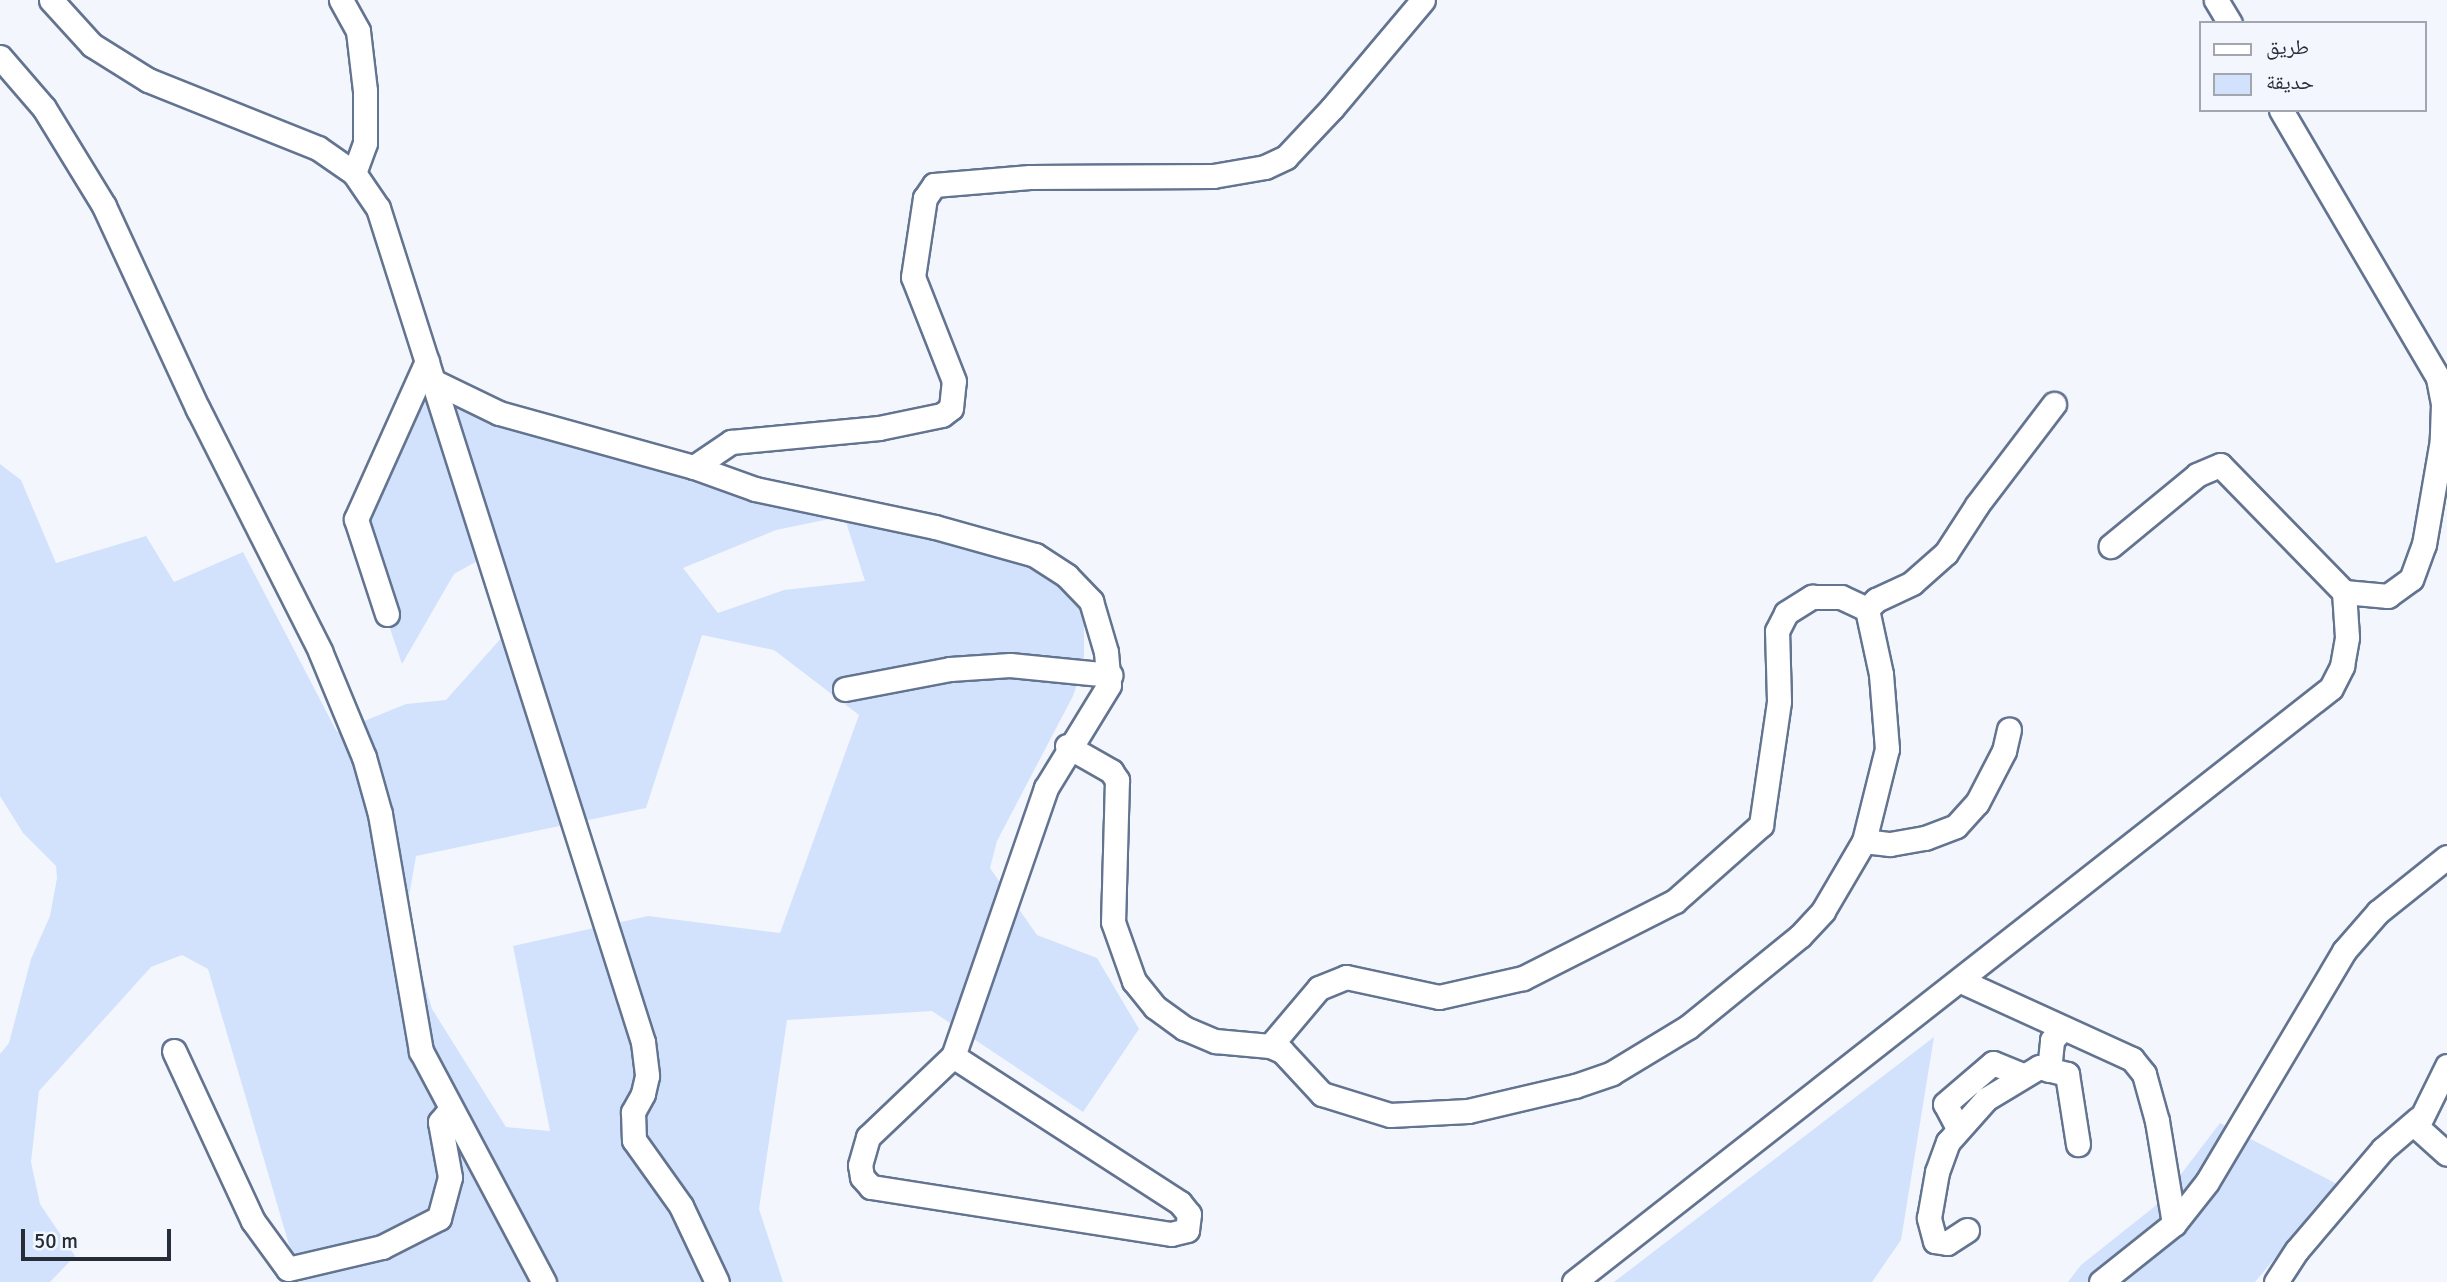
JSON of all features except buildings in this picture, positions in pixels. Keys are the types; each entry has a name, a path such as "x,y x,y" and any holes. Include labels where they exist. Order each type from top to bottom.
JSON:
{"street":[{"path":"51,0 92,45 148,80 318,148 354,173 378,208 643,1042 647,1076 643,1094 633,1112 634,1140 681,1206 716,1282"},
{"path":"341,0 358,31 365,90 365,143 354,173"},
{"path":"694,467 731,442 925,421 951,408 954,381 913,277 925,198 934,185 1030,177 1213,176 1265,167 1286,157 1332,108 1423,0"},
{"path":"2216,0 2229,21"},
{"path":"0,57 44,108 104,206 198,409 320,651 364,757 377,802 408,994 421,1051 449,1111 544,1282"},
{"path":"2112,546 2197,475 2220,466 2344,592 2388,596 2410,579 2424,544 2442,440 2442,376 2282,112"},
{"path":"430,371 499,413 694,467 755,489 935,527 1035,555 1074,582 1091,601 1111,675 1100,701 1067,746 1046,788 953,1056 867,1137 860,1165 862,1177 871,1187 1171,1234 1187,1230 1189,1214 1180,1203 953,1056"},
{"path":"387,614 356,519 430,371"},
{"path":"1867,609 1876,600 1912,583 1947,553 1977,505 2054,404"},
{"path":"1574,1282 1961,981 2330,688 2342,666 2347,638 2344,592"},
{"path":"1270,1046 1320,988 1346,977 1439,997 1523,978 1675,901 1761,825 1779,701 1777,631 1786,613 1812,597 1841,597 1867,609"},
{"path":"1067,746 1111,771 1117,780 1113,922 1134,981 1155,1007 1184,1028 1215,1041 1270,1046 1282,1051 1322,1094 1390,1115 1468,1111 1574,1087 1647,1054 1800,936 1823,911 1864,841 1881,780 1888,722 1867,609"},
{"path":"845,689 950,669 1010,665 1111,675"},
{"path":"1864,841 1890,844 1924,838 1955,825 1977,803 2004,751 2009,730"},
{"path":"2101,1282 2174,1224 2207,1182 2344,951 2378,912 2447,857"},
{"path":"1961,981 2132,1059 2144,1074 2174,1224"},
{"path":"2049,1070 2052,1040 2063,1028"},
{"path":"174,1051 253,1221 288,1269 382,1247 439,1218 450,1177 440,1122 449,1111"},
{"path":"2276,1282 2297,1250 2383,1149 2418,1119 2447,1066"},
{"path":"1967,1230 1947,1243 1935,1241 1929,1218 1937,1172 1948,1142 1986,1099 2039,1067 2067,1074 2078,1144"},
{"path":"2418,1119 2417,1127 2447,1154"}],"green space":[{"path":"430,370 521,414 1008,546 1084,600 1084,664 1073,696 997,841 990,868 1037,935 1097,958 1139,1029 1083,1112 932,1011 787,1020 759,1209 783,1282 300,1282 208,969 182,955 151,967 39,1091 31,1162 40,1204 75,1256 50,1282 0,1282 0,1054 9,1043 31,959 50,916 57,878 56,866 23,833 0,796 0,464 21,480 56,563 146,536 174,582 243,552 337,732 406,704 446,700 504,635 479,560 454,574 402,664 356,528","holes":["844,516 865,581 784,590 718,613 683,568 776,530","702,635 774,650 859,715 780,933 648,916 513,946 550,1131 506,1127 432,1009 405,920 416,856 646,808"]},
{"path":"1934,1037 1901,1240 1872,1282 1614,1282"},
{"path":"2220,1123 2337,1184 2255,1282 2068,1282 2081,1265 2159,1203"}]}
